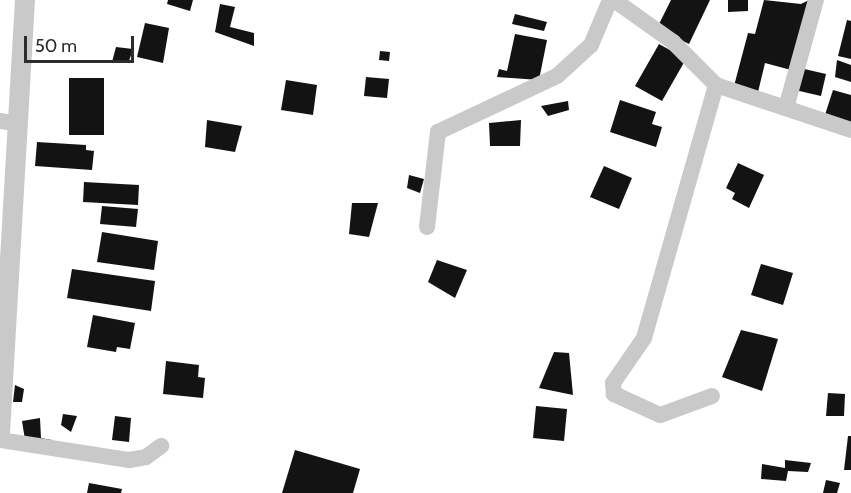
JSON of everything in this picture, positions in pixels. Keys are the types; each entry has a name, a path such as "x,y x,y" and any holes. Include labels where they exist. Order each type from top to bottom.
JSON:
{"street":[{"path":"0,433 9,123 25,0"},
{"path":"427,227 438,132 557,76 591,45 612,0 673,42 716,85 851,130"},
{"path":"786,108 816,0"},
{"path":"712,396 660,415 614,394 613,383 644,338 716,85"},
{"path":"0,440 129,460 146,457 161,446"}],"building":[{"path":"168,0 193,0 190,11 167,4"},
{"path":"671,0 710,0 689,44 657,28"},
{"path":"728,0 748,0 748,11 728,12"},
{"path":"764,0 801,4 809,0 791,70 765,63 758,92 734,86 748,33 755,34"},
{"path":"220,4 235,7 230,27 254,33 254,46 215,32"},
{"path":"515,14 547,22 544,31 512,24"},
{"path":"847,20 851,21 851,59 838,56"},
{"path":"145,23 169,28 163,63 137,57"},
{"path":"515,34 547,40 539,80 497,77 499,69 507,71"},
{"path":"659,44 686,59 662,101 635,86"},
{"path":"116,47 133,49 129,61 112,62"},
{"path":"380,51 390,52 389,61 379,60"},
{"path":"837,60 851,65 851,82 835,77"},
{"path":"800,68 826,74 821,96 795,90"},
{"path":"366,77 389,79 387,98 364,96"},
{"path":"69,78 104,78 104,135 69,135"},
{"path":"286,80 317,85 313,115 281,110"},
{"path":"833,90 851,95 851,126 824,118"},
{"path":"620,100 656,112 652,124 662,127 656,147 610,132"},
{"path":"568,101 569,110 548,116 541,106"},
{"path":"207,120 242,126 235,152 205,147"},
{"path":"521,120 520,146 490,146 489,123"},
{"path":"37,142 86,145 86,150 94,151 92,170 35,166"},
{"path":"738,163 764,175 749,208 732,199 735,193 726,188"},
{"path":"604,166 632,178 619,209 590,197"},
{"path":"409,175 424,179 420,193 407,188"},
{"path":"84,182 139,185 138,205 83,202"},
{"path":"352,203 378,203 369,237 349,234"},
{"path":"102,206 138,209 136,227 100,224"},
{"path":"102,232 158,241 154,270 97,262"},
{"path":"437,260 467,270 455,298 428,282"},
{"path":"761,264 793,273 783,305 751,295"},
{"path":"72,269 155,281 151,311 67,298"},
{"path":"93,315 135,323 130,349 117,347 116,352 87,347"},
{"path":"741,330 778,339 762,391 722,377"},
{"path":"554,352 569,353 573,395 539,388"},
{"path":"166,361 199,365 198,377 205,378 203,398 163,394"},
{"path":"15,385 24,389 22,402 13,402"},
{"path":"828,393 845,394 844,416 826,416"},
{"path":"536,406 567,409 564,441 533,438"},
{"path":"63,414 77,416 71,432 61,425"},
{"path":"115,416 131,418 129,442 112,440"},
{"path":"40,418 41,438 52,440 52,445 25,440 22,421"},
{"path":"848,436 851,436 851,470 844,470"},
{"path":"295,450 360,469 353,493 282,493"},
{"path":"785,460 811,463 808,472 788,471 786,481 761,479 762,464 785,468"},
{"path":"826,480 840,483 837,493 823,493"},
{"path":"89,483 122,489 121,493 87,493"}]}
